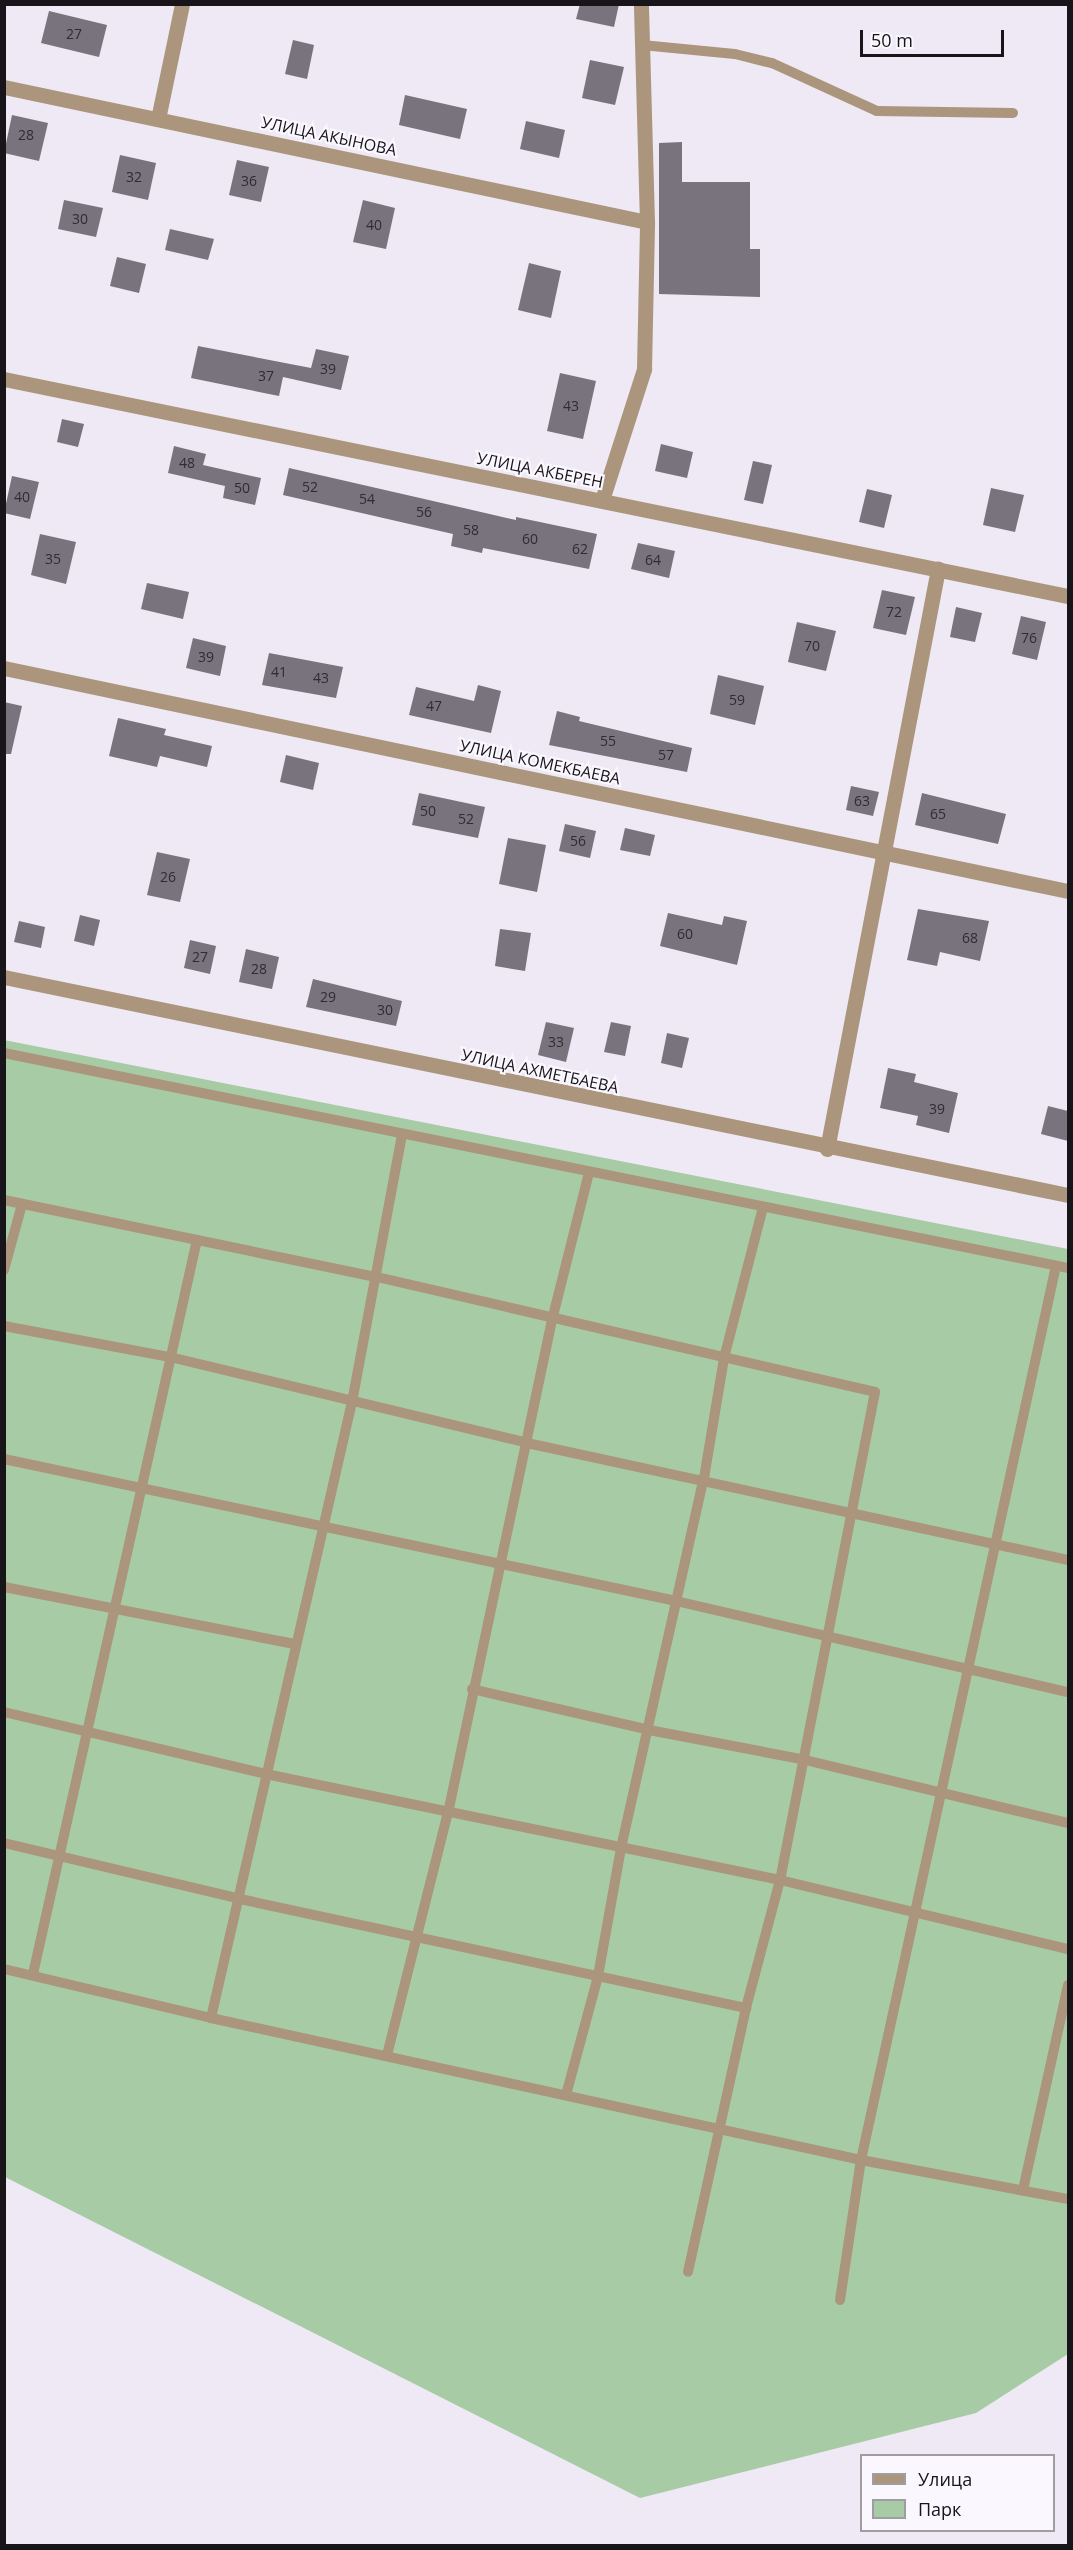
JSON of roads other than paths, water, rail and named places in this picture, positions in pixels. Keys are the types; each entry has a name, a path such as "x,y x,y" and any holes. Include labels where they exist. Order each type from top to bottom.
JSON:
{"street":[{"path":"158,119 182,4"},
{"path":"602,500 644,369 647,222 641,4"},
{"name":"УЛИЦА АКЫНОВА","path":"4,87 647,222"},
{"name":"УЛИЦА АКБЕРЕН","path":"4,379 1068,596"},
{"path":"827,1149 886,853 938,569"},
{"name":"УЛИЦА КОМЕКБАЕВА","path":"4,668 1068,891"},
{"name":"УЛИЦА АХМЕТБАЕВА","path":"4,977 827,1149 1068,1195"}],"lane":[{"path":"642,45 735,54 772,63 877,111 1013,112"},
{"path":"4,1053 402,1136 1068,1268"},
{"path":"211,2018 240,1899 294,1644 352,1402 402,1136"},
{"path":"387,2055 420,1935 448,1813 472,1689 552,1320 588,1173"},
{"path":"4,1200 377,1277 552,1320 875,1392 801,1759 780,1880 746,2008 688,2272"},
{"path":"4,1270 22,1204"},
{"path":"566,2095 598,1976 621,1848 650,1730 704,1479 724,1358 763,1207"},
{"path":"33,1974 59,1855 90,1732 197,1240"},
{"path":"840,2300 861,2160 968,1669 998,1544 1056,1266"},
{"path":"4,1326 170,1357 527,1443 852,1511 1068,1560"},
{"path":"4,1459 321,1529 676,1601 1068,1692"},
{"path":"4,1587 116,1612 294,1644"},
{"path":"472,1689 650,1730 801,1759 1068,1823"},
{"path":"4,1712 266,1774 780,1880 1068,1949"},
{"path":"4,1843 240,1899 420,1935 746,2008"},
{"path":"4,1969 33,1974 211,2018 861,2160 1068,2199"},
{"path":"1023,2190 1068,1986"}]}
